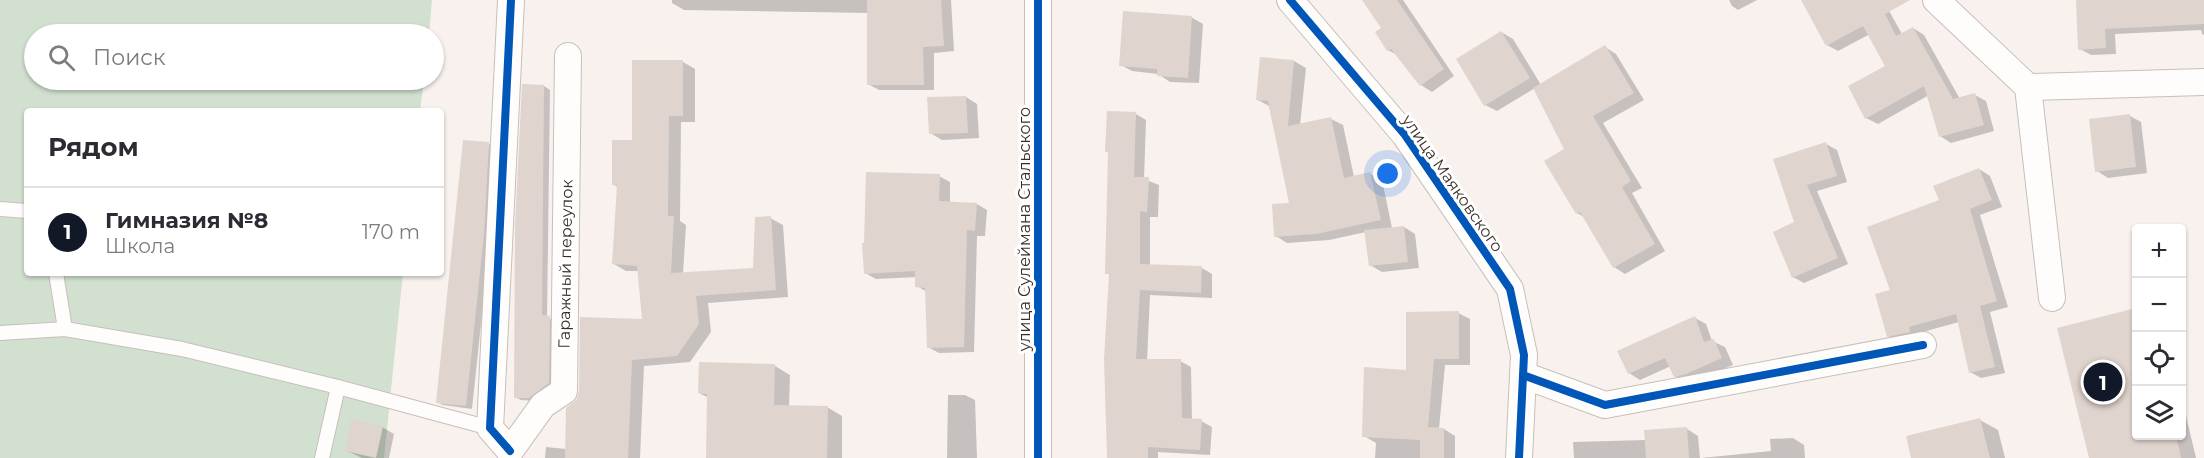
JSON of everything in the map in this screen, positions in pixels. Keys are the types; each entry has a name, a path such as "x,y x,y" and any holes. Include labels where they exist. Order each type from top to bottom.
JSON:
{"street":[{"path":"509,454 490,428 511,0"},
{"name":"улица Сулеймана Стальского","path":"1038,0 1038,458"},
{"name":"улица Маяковского","path":"1290,0 1405,135 1510,289 1524,355 1519,458"},
{"path":"1936,0 2028,87 2052,298"},
{"name":"Гаражный переулок","path":"509,454 543,405 564,391 568,56"},
{"path":"2028,87 2204,82"},
{"path":"1523,375 1605,405 1923,345"}],"lane":[{"path":"0,209 24,211"},
{"path":"56,276 65,329"},
{"path":"0,333 65,329 182,349 338,387 490,428"},
{"path":"322,458 338,387"}],"green space":[{"path":"0,0 432,0 430,24 24,24 24,90 423,90 420,108 24,108 24,276 403,276 384,458 0,458"}],"building":[{"path":"867,0 941,0 944,46 923,47 924,85 867,85"},
{"path":"1362,0 1397,0 1444,69 1420,86 1391,49 1387,51 1375,32 1381,28"},
{"path":"1801,0 1910,0 1885,14 1896,36 1913,27 1953,99 1975,93 1984,125 1939,137 1924,86 1865,119 1848,86 1885,66 1863,26 1826,46"},
{"path":"2076,0 2204,0 2204,24 2105,29 2106,48 2078,50"},
{"path":"1123,11 1192,16 1188,78 1157,76 1157,69 1119,66"},
{"path":"1501,31 1530,78 1484,106 1456,59"},
{"path":"1605,45 1634,93 1593,116 1631,181 1622,187 1655,244 1613,268 1580,212 1576,214 1544,161 1564,149 1533,88"},
{"path":"1260,57 1294,60 1288,126 1331,117 1344,178 1370,172 1381,220 1316,234 1274,237 1272,204 1289,203 1268,101 1256,100"},
{"path":"632,60 683,60 683,116 669,116 668,216 674,216 671,273 753,268 755,217 771,216 776,290 696,296 699,324 677,356 632,360 628,458 565,458 566,408 577,399 579,391 580,317 642,319 637,266 612,264 617,185 612,185 612,140 632,140"},
{"path":"522,84 544,85 542,315 550,316 549,383 529,398 514,398 515,226"},
{"path":"966,96 968,133 929,134 927,97"},
{"path":"1107,111 1136,112 1134,177 1149,177 1147,212 1140,211 1140,264 1202,266 1201,293 1140,290 1136,359 1181,359 1182,418 1202,419 1200,450 1148,447 1148,458 1107,458 1104,359 1109,274 1105,274"},
{"path":"2130,114 2136,167 2095,172 2089,119"},
{"path":"463,140 489,142 484,234 466,406 436,403"},
{"path":"1826,142 1837,176 1807,185 1838,258 1792,278 1773,232 1794,222 1773,159"},
{"path":"1979,168 1992,200 1970,209 1997,301 1980,306 1995,367 1969,373 1956,314 1909,327 1910,332 1887,337 1875,294 1890,290 1867,227 1939,200 1933,186"},
{"path":"866,172 940,174 939,201 977,203 975,231 967,230 964,347 927,348 925,288 915,287 915,271 864,274 862,243 864,243"},
{"path":"1404,226 1408,262 1369,266 1364,230"},
{"path":"2132,309 2132,440 2177,440 2181,458 2089,458 2057,328"},
{"path":"1459,311 1459,359 1434,359 1428,427 1444,428 1444,458 1420,458 1420,440 1362,437 1364,367 1406,370 1406,312"},
{"path":"1695,316 1704,342 1714,339 1722,358 1674,377 1665,358 1628,374 1617,351"},
{"path":"699,362 775,364 774,405 828,406 827,458 706,458 707,394 698,393"},
{"path":"1980,418 1990,458 1911,458 1906,436"},
{"path":"351,419 383,426 376,458 345,451"},
{"path":"1687,427 1689,458 1646,458 1644,430"}],"cycle path":[{"path":"510,451 490,428 511,0"},
{"path":"1038,0 1038,458"},
{"path":"1290,0 1405,135 1510,289 1524,355 1519,458"},
{"path":"1523,375 1605,405 1923,345"}],"place":[{"name":"Гимназия №8","path":"2103,382"}]}
